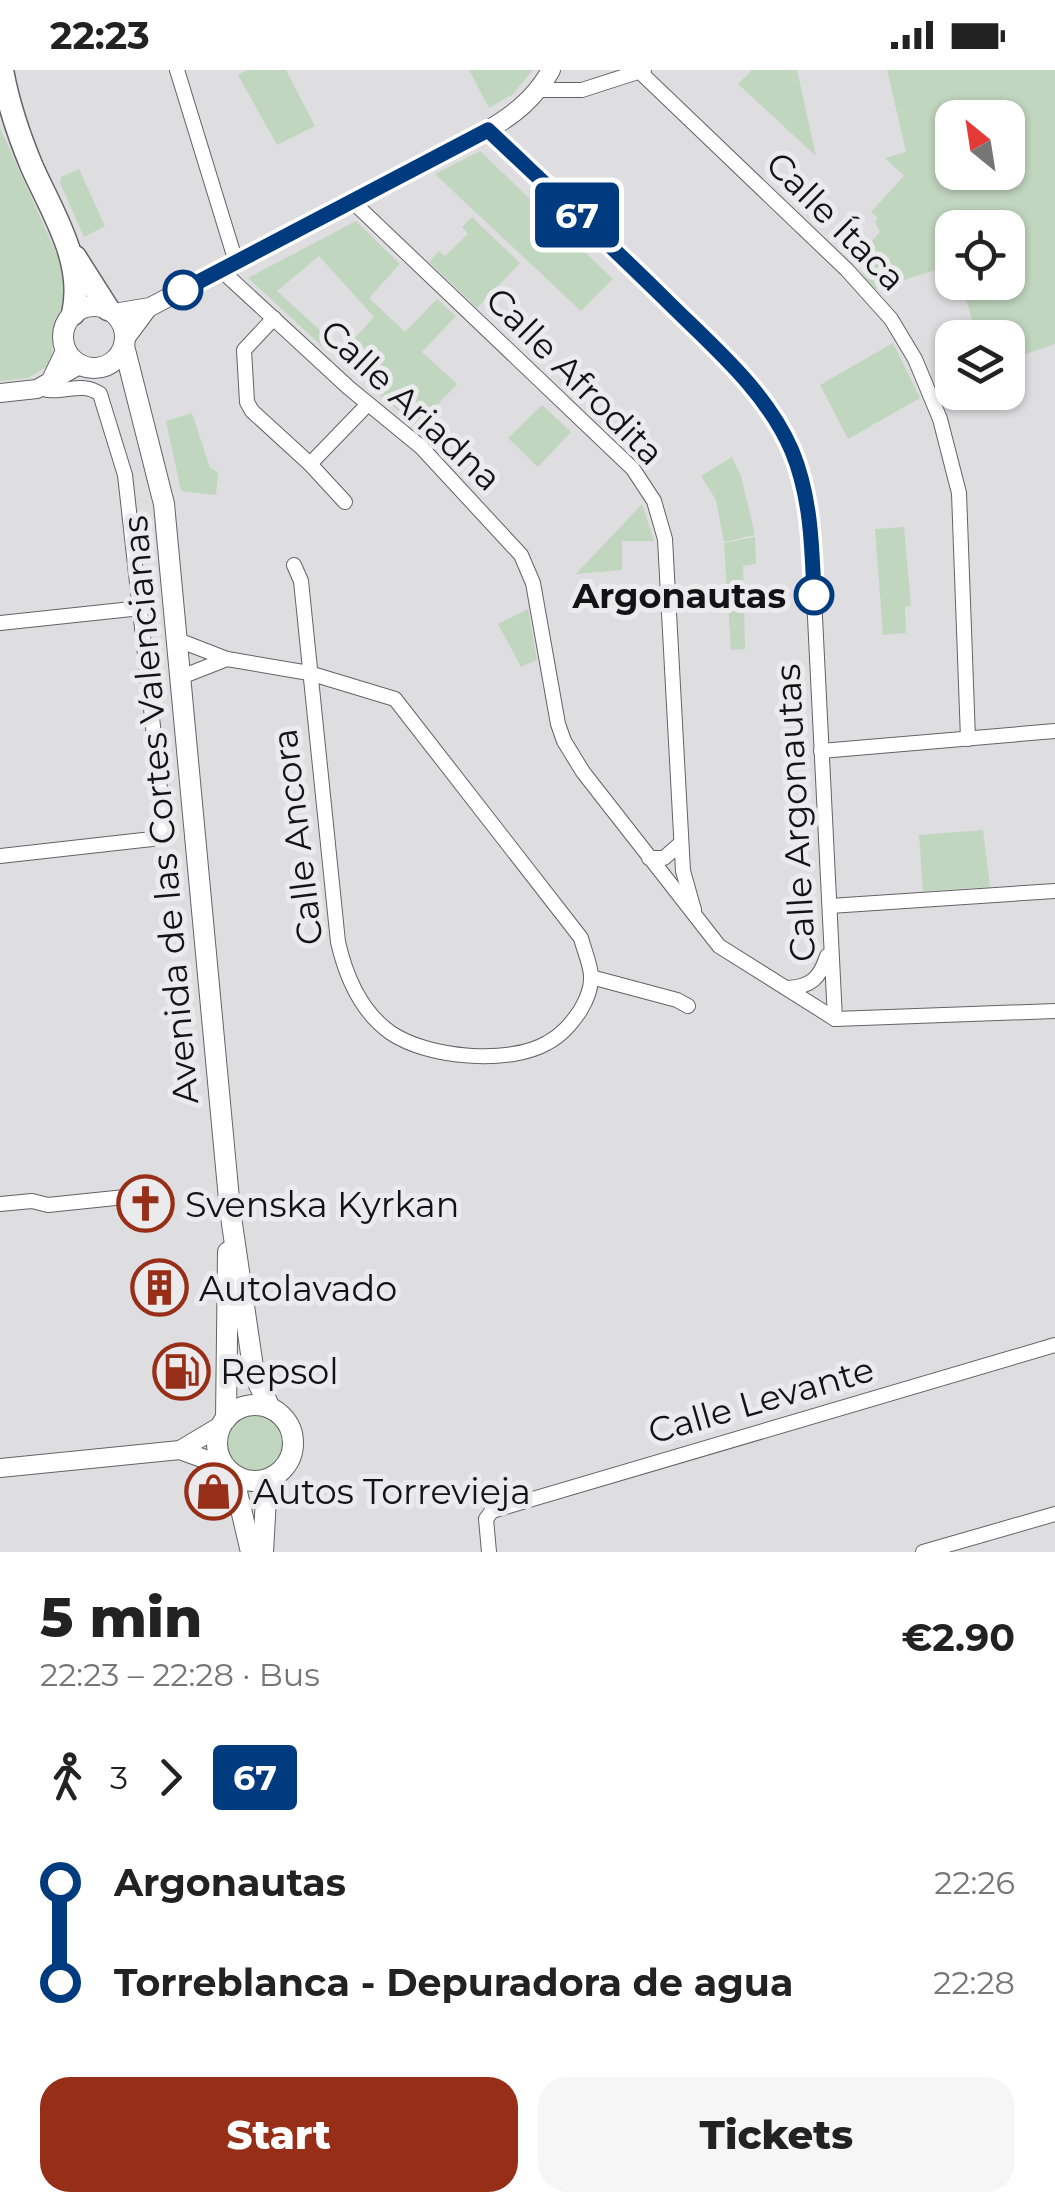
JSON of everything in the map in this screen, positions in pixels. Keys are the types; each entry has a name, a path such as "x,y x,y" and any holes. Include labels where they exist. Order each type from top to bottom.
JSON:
{"highway":[{"path":"2,70 21,138 69,248 111,311"},
{"path":"69,248 77,285 73,314"}],"main road":[{"path":"89,373 110,363 124,342 123,324 111,311 93,306 73,314 64,334 66,349 89,373 118,383 138,407"},
{"name":"Avenida de las Cortes Valencianas","path":"124,342 164,504 230,1210 254,1374 270,1408"},
{"name":"Avenida de las Cortes Valencianas","path":"224,1422 230,1210"},
{"path":"251,1552 229,1470 217,1442 224,1422 242,1408 260,1406 280,1414 292,1435 290,1458 274,1476 266,1498 263,1552"},
{"path":"229,1470 246,1480 261,1481 274,1476"}],"street":[{"path":"177,70 228,266"},
{"path":"111,311 148,308 488,130 524,106 552,70"},
{"path":"540,90 582,90 642,71"},
{"name":"Calle Ítaca","path":"642,71 848,270 891,318 916,359 940,419 959,493 968,739"},
{"name":"Calle Argonautas","path":"488,130 724,357 780,426 801,478 812,537 835,1019"},
{"name":"Calle Afrodita","path":"352,201 632,470 654,501 666,539 685,882 704,931"},
{"name":"Calle Ariadna","path":"228,266 274,318 438,463 526,562 564,741 583,772 704,931 719,946 835,1019"},
{"path":"124,342 148,308"},
{"path":"274,318 244,350 246,402 345,502"},
{"path":"46,383 66,349"},
{"path":"0,393 89,373 103,400 125,475 164,825 152,839 0,856"},
{"path":"310,464 368,404"},
{"name":"Calle Ancora","path":"294,565 302,582 338,942 350,982 376,1020 390,1032 429,1050 516,1054 546,1045 568,1028 586,1002 591,977"},
{"path":"0,623 140,608"},
{"path":"178,640 227,659 309,673 395,699 581,938 591,977 688,1006"},
{"path":"181,676 227,659"},
{"path":"821,752 1055,731"},
{"path":"648,858 664,858 682,843"},
{"path":"830,906 1055,892"},
{"path":"786,988 805,988 821,974 831,944"},
{"path":"835,1019 1055,1011"},
{"path":"0,1204 32,1201 48,1205 124,1197"},
{"name":"Calle Levante","path":"490,1552 487,1516 492,1511 1055,1345"},
{"path":"0,1468 180,1450 224,1422"},
{"path":"180,1450 229,1470"},
{"path":"923,1552 1055,1514"}],"green space":[{"path":"247,70 286,70 315,126 277,145 238,75"},
{"path":"469,70 533,70 513,94 489,108"},
{"path":"752,70 797,70 816,156 738,84"},
{"path":"887,70 1055,70 1055,344 1025,354 1025,320 972,320 966,300 1025,300 1025,210 935,210 935,270 875,289 862,274 868,266 858,257 880,232 875,222 878,218 871,212 904,176 885,158 906,152"},
{"path":"0,128 64,270 65,304 55,319 52,357 46,367 28,378 0,381"},
{"path":"480,151 613,279 581,311 435,174"},
{"path":"79,169 105,226 84,237 60,183 61,177"},
{"path":"472,217 520,263 477,308 429,262 439,251 445,256 468,234 462,227"},
{"path":"356,221 400,264 369,298 405,332 437,299 456,316 422,352 457,384 417,426 336,359 374,317 319,256 277,291 333,342 325,349 248,278"},
{"path":"893,343 920,398 848,439 820,385"},
{"path":"542,405 571,432 538,467 508,438"},
{"path":"192,413 210,468 218,472 216,495 181,491 166,421"},
{"path":"732,457 741,476 755,535 724,542 716,500 701,476"},
{"path":"642,504 654,541 622,541 622,570 576,574"},
{"path":"904,527 911,606 905,607 906,633 883,635 875,529"},
{"path":"755,537 756,564 743,566 745,649 731,650 724,543"},
{"path":"528,609 537,660 521,667 498,624"},
{"path":"983,830 990,887 923,891 919,835"},
{"path":"255,1414 275,1423 284,1443 275,1463 255,1472 235,1463 226,1443 235,1423"}],"bus line":[{"name":"67","path":"183,290 488,130 724,357 764,403 780,426 801,478 812,537 814,595"}],"place":[{"name":"Argonautas","path":"814,595"},
{"name":"Svenska Kyrkan","path":"146,1204"},
{"name":"Autolavado","path":"160,1288"},
{"name":"Repsol","path":"181,1371"},
{"name":"Autos Torrevieja","path":"214,1491"}]}
